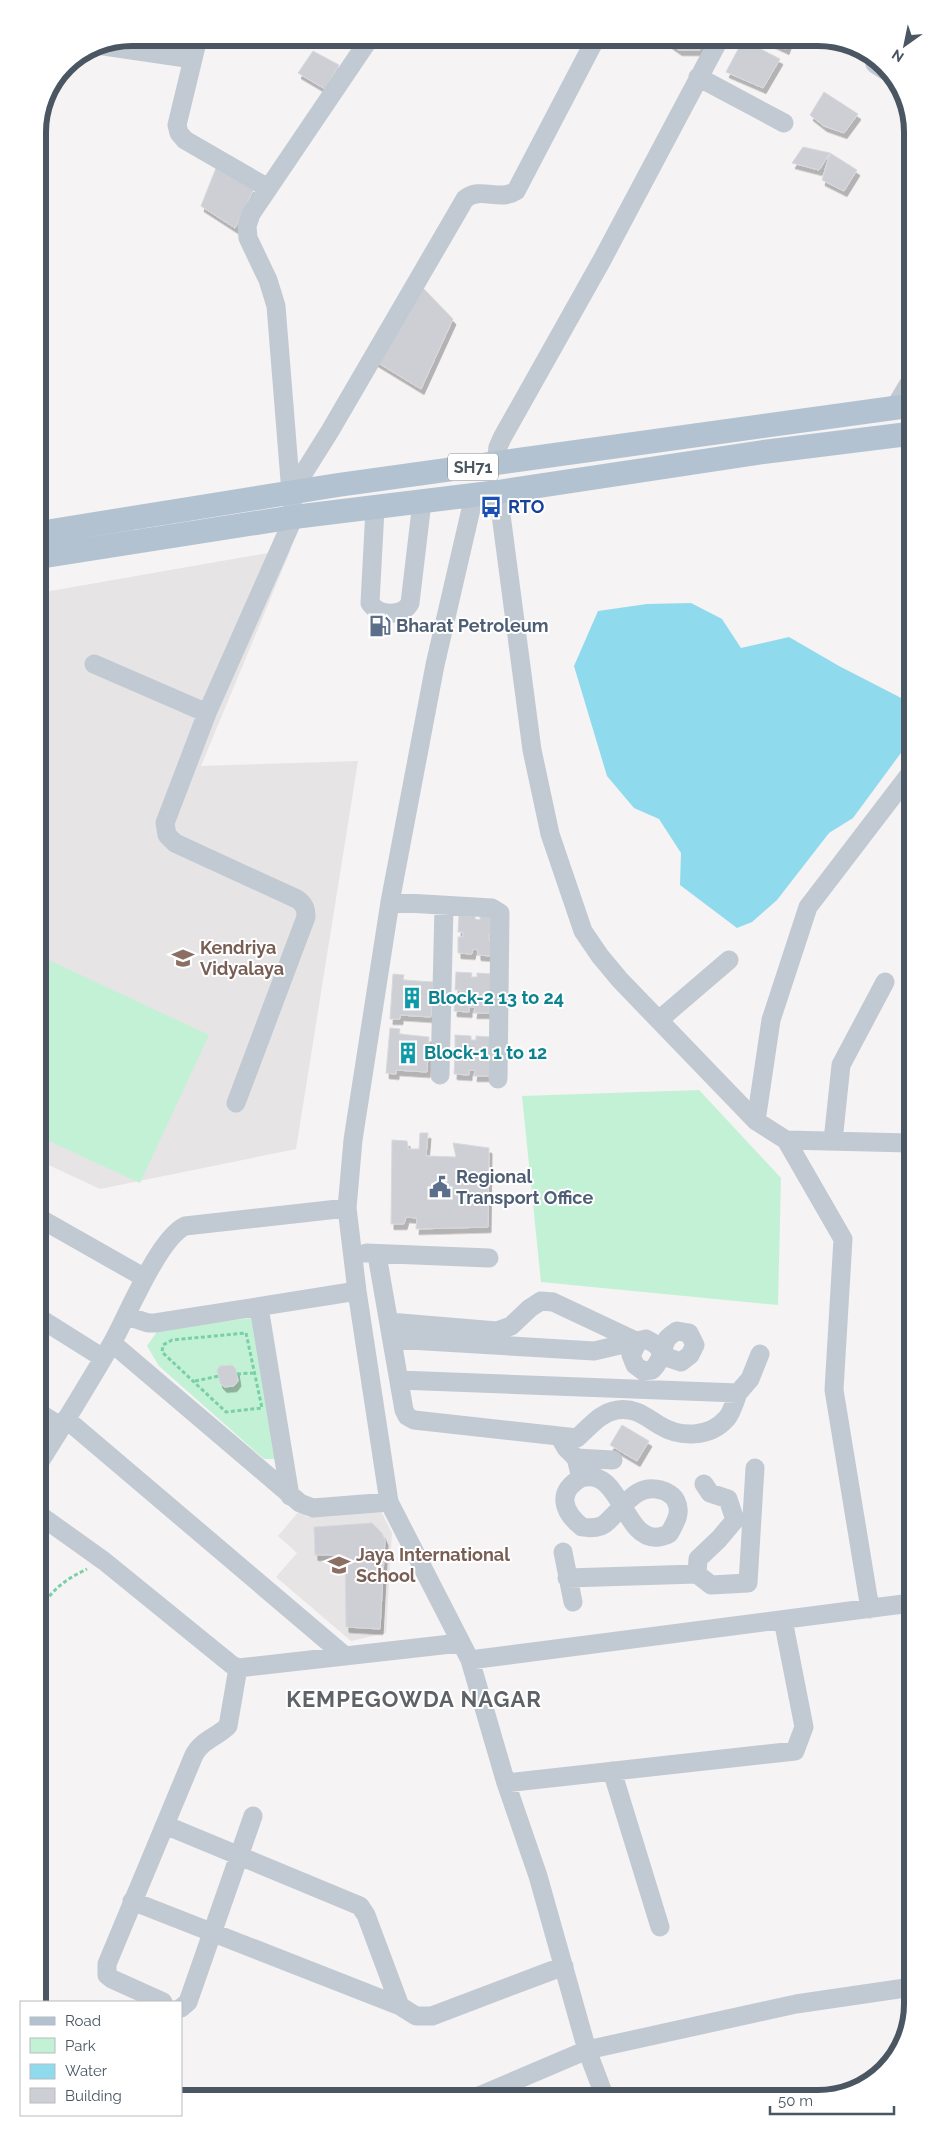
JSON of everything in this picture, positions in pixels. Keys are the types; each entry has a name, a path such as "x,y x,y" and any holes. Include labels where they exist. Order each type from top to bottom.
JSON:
{"main road":[{"name":"SH71","path":"46,532 496,463 902,407"},
{"name":"SH71","path":"46,556 294,517 474,496 763,452 904,434"},
{"path":"496,463 498,492"}],"street":[{"path":"196,46 178,125 179,133 192,144 268,188"},
{"path":"236,1103 306,917 306,910 303,903 297,899 175,843 167,835 165,824 207,713 294,517 276,306 268,280 248,238 247,226 251,214 365,46"},
{"path":"291,493 330,431 465,199 477,192 504,195 512,194 516,191 592,46"},
{"path":"496,463 498,447 502,438 602,260 716,46"},
{"path":"119,48 193,59"},
{"path":"698,78 784,123"},
{"path":"498,492 532,750 550,834 583,931 620,980 756,1121 786,1140 843,1239 834,1390 870,1609"},
{"path":"474,496 435,665 390,902 353,1140 347,1208 357,1291 389,1502 470,1660 506,1783 538,1876 587,2050 602,2090"},
{"path":"375,509 370,603 378,611 402,612 408,608 410,603 422,502"},
{"path":"94,664 207,713"},
{"path":"756,1121 771,1020 808,908 904,782"},
{"path":"390,902 492,908 497,910 501,917 498,1079"},
{"path":"440,1075 444,906"},
{"path":"659,1020 729,960"},
{"path":"833,1141 841,1065 885,982"},
{"path":"786,1140 904,1143"},
{"path":"46,1452 127,1316 145,1278 174,1234 186,1226 347,1208"},
{"path":"46,1222 145,1278"},
{"path":"352,1252 377,1255 489,1258"},
{"path":"377,1255 404,1410 414,1420 577,1438 597,1418 617,1410 639,1411 661,1426 681,1434 708,1432 727,1418 738,1393 750,1379 760,1354"},
{"path":"127,1316 148,1323 156,1323 357,1291"},
{"path":"391,1331 497,1331 511,1326 530,1308 541,1301 553,1302 638,1342"},
{"path":"258,1307 290,1496"},
{"path":"46,1321 107,1351 300,1503 313,1508 389,1502"},
{"path":"391,1331 594,1351 638,1342 646,1338 664,1351 659,1363 652,1370 643,1371 635,1365 632,1354 638,1342"},
{"path":"400,1380 738,1393"},
{"path":"46,1416 64,1423 345,1656"},
{"path":"559,1436 566,1448 576,1458 581,1478"},
{"path":"576,1458 613,1460"},
{"path":"567,1578 697,1574 711,1585 748,1582 755,1468"},
{"path":"587,1476 598,1478 608,1486 622,1507 602,1526 582,1528 570,1518 566,1509 564,1499 567,1489 573,1482 581,1478 587,1476"},
{"path":"697,1574 698,1559 735,1520 728,1499 710,1494 704,1484"},
{"path":"46,1520 104,1561 232,1666 238,1668 460,1643"},
{"path":"563,1552 572,1602"},
{"path":"470,1660 904,1604"},
{"path":"506,1783 794,1752 804,1727 784,1620"},
{"path":"161,2001 118,1983 108,1975 106,1970 132,1901 198,1748 228,1726 238,1668"},
{"path":"612,1771 660,1928"},
{"path":"182,2007 188,2002 254,1816"},
{"path":"165,1825 360,1906 366,1916 400,2006"},
{"path":"132,1901 400,2006 416,2016 432,2016 564,1966"},
{"path":"493,2090 587,2050 796,2004 904,1988"}],"path":[{"path":"246,1333 262,1408 226,1412 194,1381 162,1352 163,1345 172,1340 246,1333"},
{"path":"237,1374 254,1373"},
{"path":"194,1381 219,1376"},
{"path":"46,1601 55,1588 67,1578 104,1561"}],"shaded area":[{"name":"Kendriya Vidyalaya","path":"291,549 201,766 358,761 296,1149 100,1189 46,1164 46,592"},
{"name":"Jaya International School","path":"300,1510 307,1517 381,1511 392,1533 386,1633 351,1641 276,1577 297,1553 278,1536"}],"green space":[{"path":"46,959 209,1035 140,1183 46,1140"},
{"path":"699,1090 781,1178 778,1305 541,1282 522,1096"},
{"path":"252,1318 276,1459 264,1459 159,1366 147,1346 159,1329"}],"water":[{"path":"691,603 722,619 741,648 789,637 839,666 904,699 904,749 853,818 829,833 777,900 752,922 737,928 680,885 681,853 659,819 634,808 607,776 574,666 598,611 647,604"}],"building":[{"path":"673,46 702,46 700,50 679,50"},
{"path":"740,46 755,46 780,59 763,88 726,72"},
{"path":"313,51 339,65 325,89 298,73"},
{"path":"824,92 858,114 844,133 824,126 810,115"},
{"path":"803,147 830,153 819,170 792,163"},
{"path":"830,153 857,170 844,191 822,180"},
{"path":"216,168 254,189 235,228 201,206"},
{"path":"421,286 453,319 421,389 375,361"},
{"path":"459,915 475,915 475,919 480,920 480,915 494,916 494,934 489,934 489,940 493,940 492,956 478,955 478,950 473,949 472,954 458,953 458,937 463,937 463,932 458,932"},
{"path":"456,972 472,973 471,977 477,977 477,973 491,974 490,992 485,992 485,998 490,998 489,1013 474,1013 475,1007 469,1007 469,1012 454,1011 455,994 460,995 460,990 455,990"},
{"name":"Block-2 13 to 24","path":"393,974 404,975 403,980 433,982 431,1017 400,1015 400,1019 390,1019"},
{"name":"Block-1 1 to 12","path":"390,1028 400,1029 399,1034 429,1037 427,1072 396,1070 396,1074 386,1073"},
{"path":"455,1035 471,1036 471,1040 476,1040 476,1036 491,1037 490,1055 485,1055 485,1061 489,1061 489,1076 474,1076 475,1070 469,1070 469,1075 454,1074 455,1057 460,1058 460,1053 455,1052"},
{"name":"Regional Transport Office","path":"420,1133 428,1133 426,1156 456,1157 453,1143 489,1148 488,1227 416,1229 417,1218 406,1217 404,1224 391,1224 392,1140 407,1141 408,1149 419,1149"},
{"path":"232,1365 236,1369 238,1381 234,1386 224,1387 220,1383 217,1370 220,1366"},
{"path":"622,1425 649,1441 637,1461 610,1445"},
{"path":"372,1523 382,1533 385,1540 380,1629 346,1627 345,1555 315,1555 314,1527"}],"place":[{"name":"RTO","path":"491,507"},
{"name":"Bharat Petroleum","path":"380,626"},
{"name":"Kendriya Vidyalaya","path":"183,958"},
{"name":"Block-2 13 to 24","path":"412,998"},
{"name":"Block-1 1 to 12","path":"408,1053"},
{"name":"Regional Transport Office","path":"440,1187"},
{"name":"Jaya International School","path":"339,1565"}],"district":[{"name":"KEMPEGOWDA NAGAR","path":"414,1699"}]}
